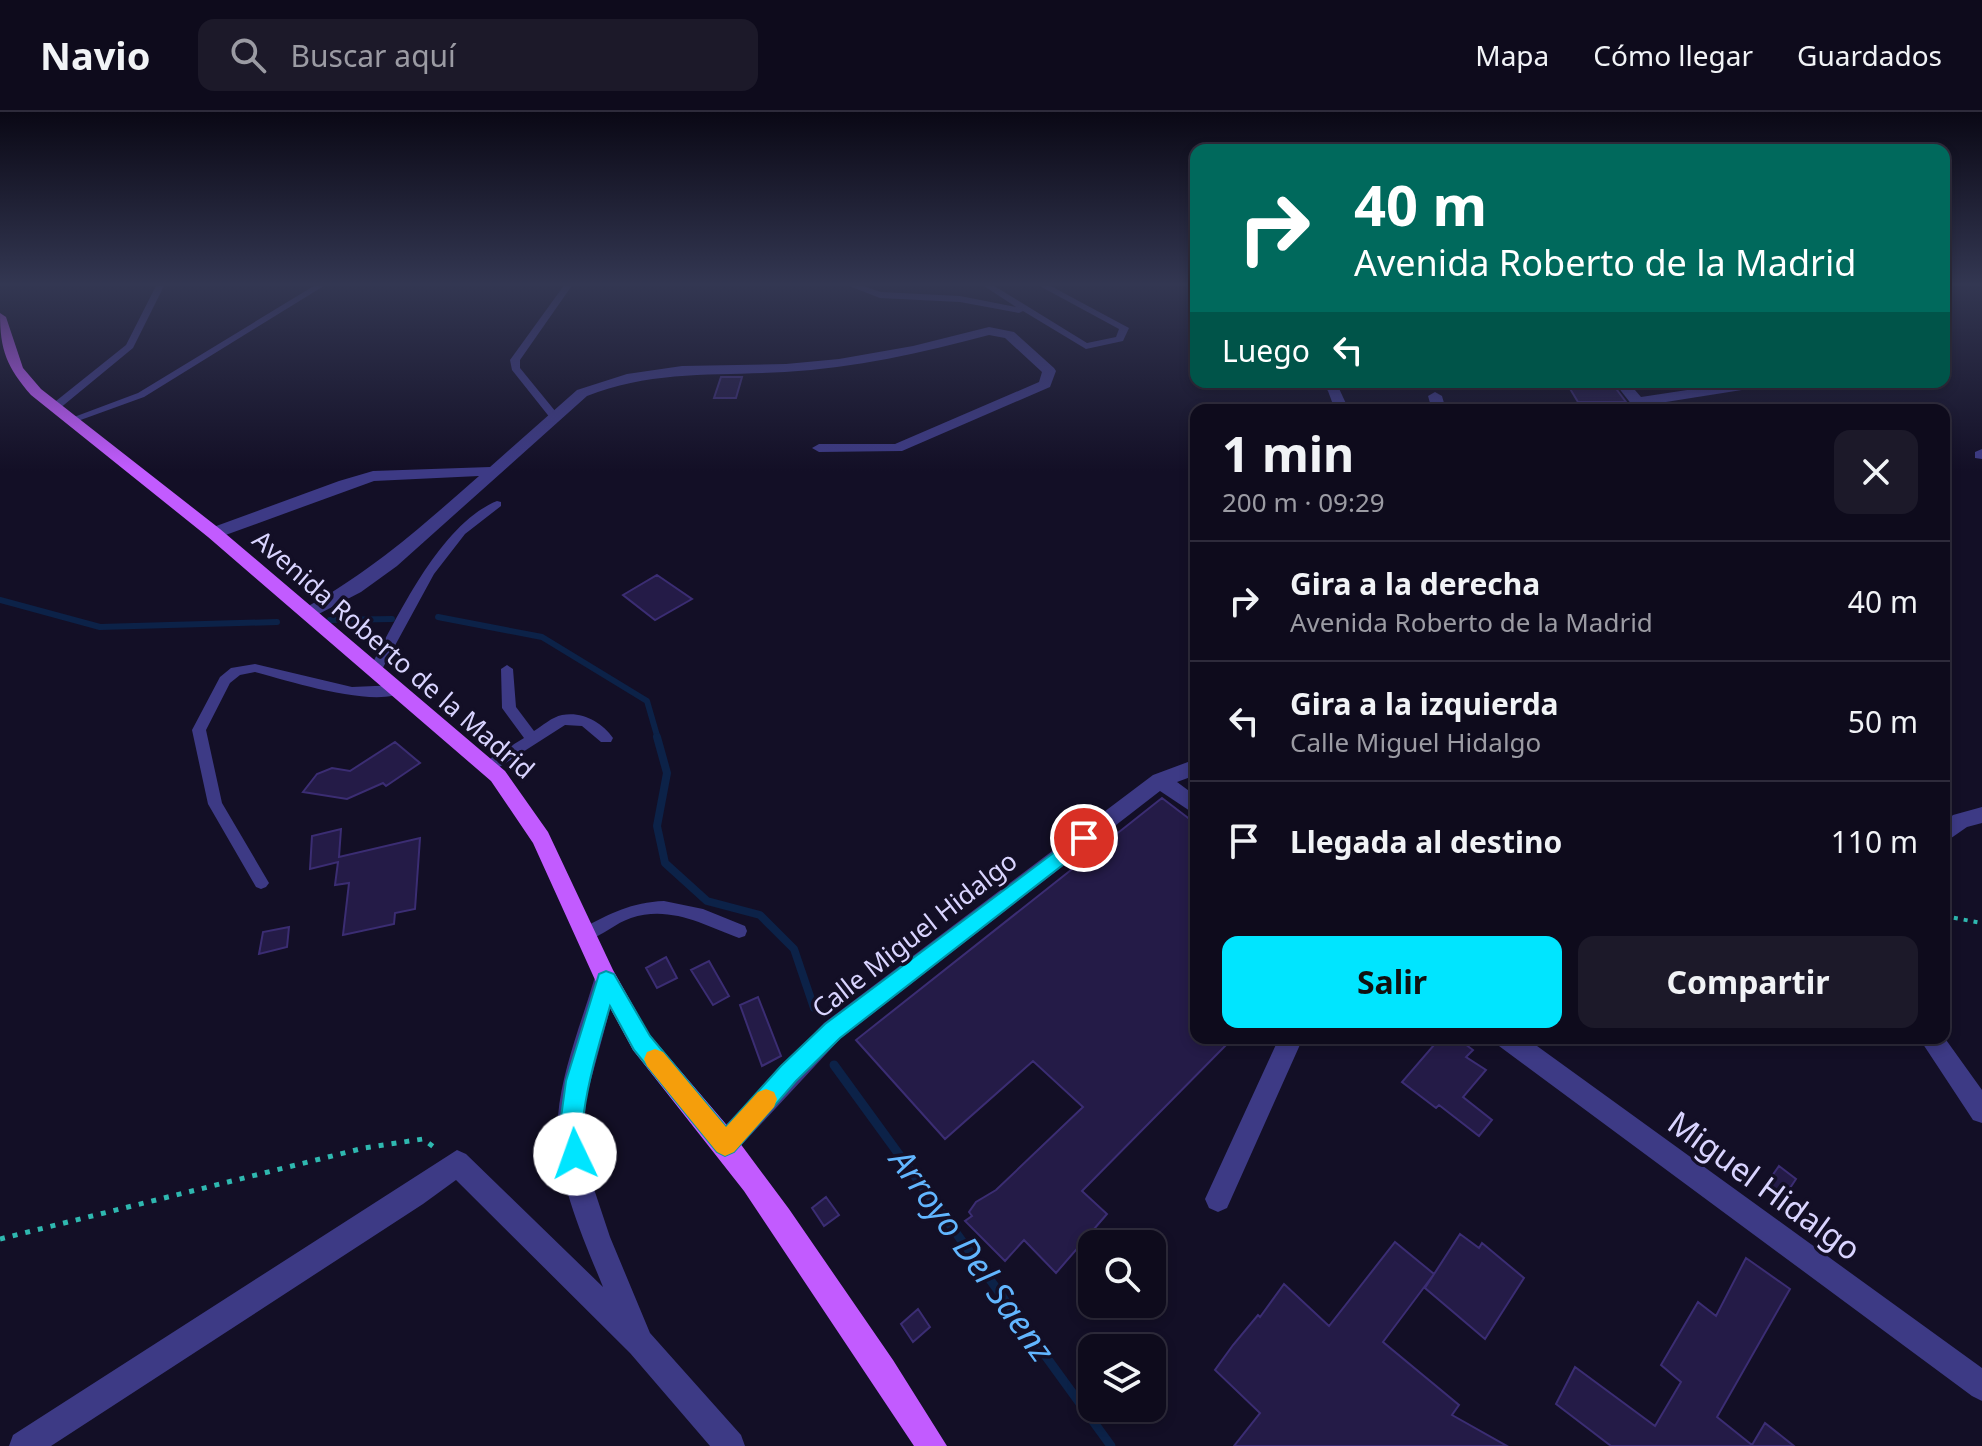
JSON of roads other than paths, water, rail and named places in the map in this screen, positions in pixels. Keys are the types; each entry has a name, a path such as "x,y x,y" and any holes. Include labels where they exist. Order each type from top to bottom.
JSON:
{"main road":[{"name":"Avenida Roberto de la Madrid","path":"9,346 16,369 55,407 309,613 488,767 519,800 587,934 606,980 642,1043 725,1144 932,1446"}],"street":[{"path":"309,613 355,588 391,562 582,393 620,377 664,370 784,368 869,360 926,346"},
{"path":"819,448 897,448 1045,384 1049,371 1022,346"},
{"path":"1626,388 1639,404"},
{"path":"1652,404 1736,388"},
{"path":"214,533 373,476 494,471"},
{"name":"Calle Miguel Hidalgo","path":"725,1144 832,1031 1160,780 1190,769"},
{"path":"1160,780 1190,802"},
{"path":"1950,830 1960,821 1982,815"},
{"path":"606,980 577,1081 570,1132 583,1198 640,1343"},
{"path":"1218,1199 1288,1044"},
{"name":"Miguel Hidalgo","path":"1515,1044 1982,1386"},
{"path":"1935,1044 1982,1111"},
{"path":"24,1446 414,1195 457,1163 640,1343 730,1446"}],"lane":[{"path":"55,407 130,346"},
{"path":"71,420 141,395 222,346"},
{"path":"525,346 515,360 515,368 555,417"},
{"path":"375,670 429,572 461,532 497,504"},
{"path":"261,883 215,804 199,730 225,680 236,671 255,668 352,692 398,690"},
{"path":"507,669 509,708 532,739"},
{"path":"488,767 562,720 595,724 606,738"},
{"path":"587,934 635,910 664,908 709,915 739,931"}],"waterway":[{"name":"Arroyo Del Saenz","path":"0,600 100,627 277,622"},
{"name":"Arroyo Del Saenz","path":"438,617 542,637 647,701 658,739"},
{"name":"Arroyo Del Saenz","path":"330,620 392,619"},
{"name":"Arroyo Del Saenz","path":"657,737 667,773 657,826 665,863 707,901 760,915 794,949 814,1008"},
{"name":"Arroyo Del Saenz","path":"834,1065 1111,1446"}]}
